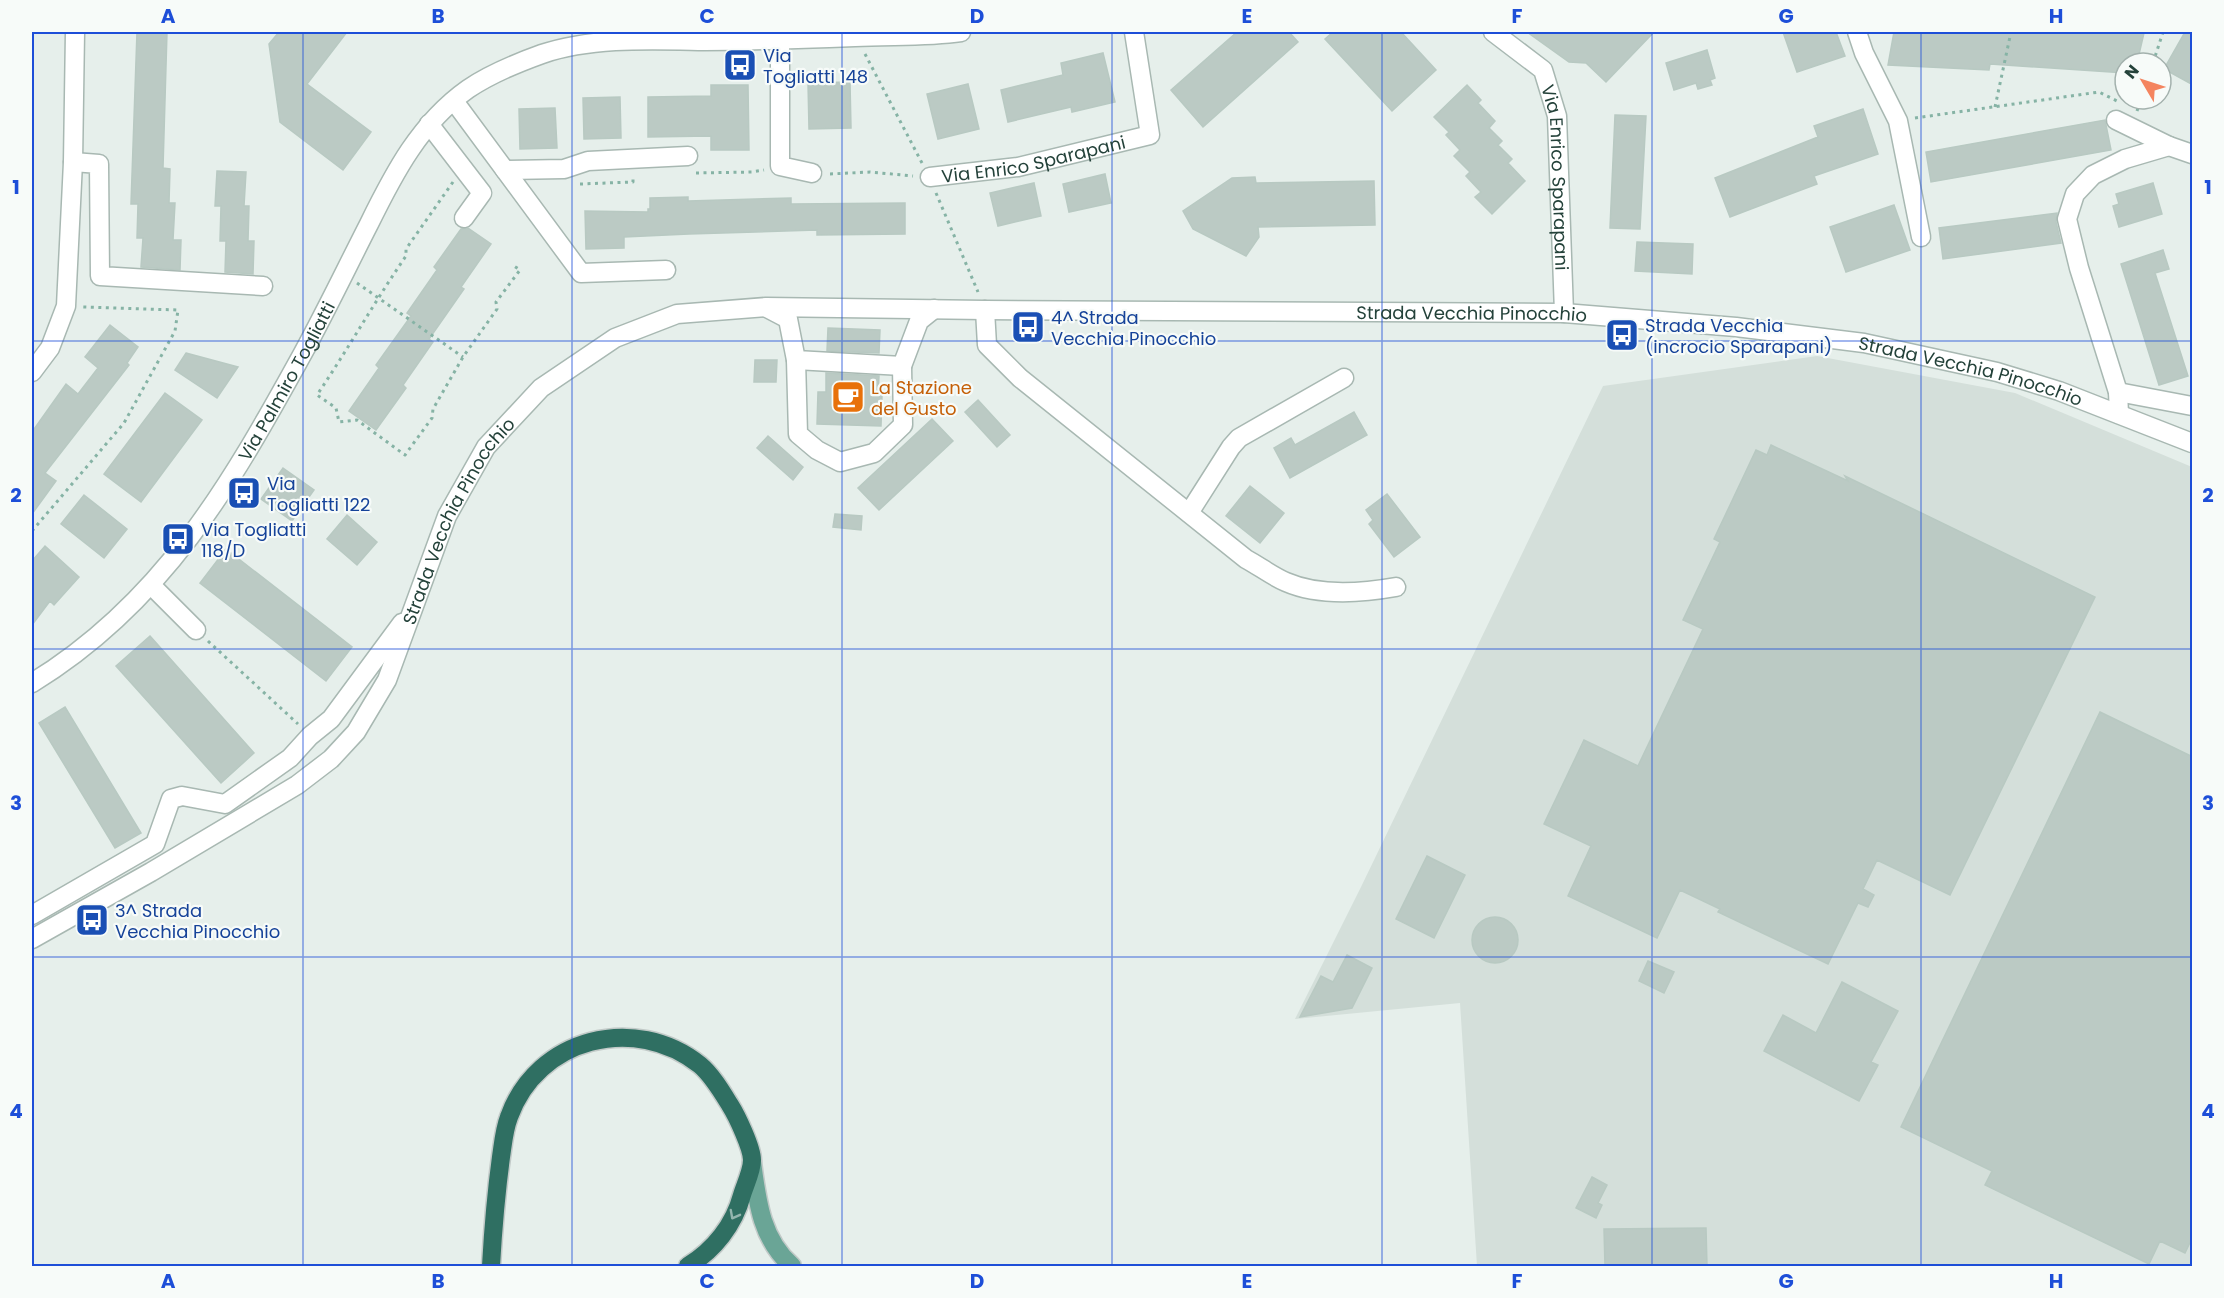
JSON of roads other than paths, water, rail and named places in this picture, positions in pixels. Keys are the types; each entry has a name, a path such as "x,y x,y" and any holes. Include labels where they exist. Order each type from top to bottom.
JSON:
{"highway":[{"path":"491,1266 496,1194 509,1117 523,1088 543,1066 568,1048 595,1040 625,1037 649,1040 674,1050 701,1066 735,1113 752,1160 740,1204 725,1231 712,1249 688,1266"}],"main road":[{"path":"752,1160 758,1206 769,1237 784,1259 792,1266"}],"street":[{"path":"34,364 50,348 66,306 73,162 75,32"},
{"path":"937,34 961,32"},
{"name":"Via Enrico Sparapani","path":"930,177 1018,167 1150,135 1134,32"},
{"name":"Via Enrico Sparapani","path":"1493,32 1543,70 1557,116 1564,313"},
{"path":"1857,32 1864,53 1898,121 1921,237"},
{"name":"Via Palmiro Togliatti","path":"32,683 59,667 99,635 151,585 184,546 221,495 304,351 405,156 429,124 469,88 504,69 545,53 590,44 654,36 780,40 835,35 937,34"},
{"path":"780,40 780,166 812,173"},
{"path":"454,101 581,273 666,270"},
{"path":"2119,112 2169,146 2193,154"},
{"path":"429,124 482,193 464,218"},
{"path":"2119,414 2118,392 2079,268 2067,219 2075,194 2093,175 2126,159 2169,146"},
{"path":"505,170 564,169 588,161 690,164"},
{"path":"73,162 99,164 100,276 263,286"},
{"path":"766,307 788,319 796,360 798,434 817,450 840,462 874,453 903,425 902,366 919,321 933,309"},
{"name":"Strada Vecchia Pinocchio","path":"32,939 151,872 297,785 331,759 356,732 387,680 447,516 486,447 541,387 615,338 677,314 766,307 1564,313 1736,327 1864,343 1997,372 2059,391 2193,444"},
{"path":"985,310 987,345 1020,378 1246,559 1287,583 1324,591 1362,593 1396,587"},
{"path":"796,360 902,366"},
{"path":"1189,513 1239,438 1344,378"},
{"path":"2118,392 2193,406"},
{"path":"151,585 196,630"},
{"path":"32,915 155,844 171,800 182,796 225,804 290,758 310,736 331,719 414,607"}],"place":[{"name":"Via Togliatti 148","path":"740,65"},
{"name":"4^ Strada Vecchia Pinocchio","path":"1028,327"},
{"name":"Strada Vecchia (incrocio Sparapani)","path":"1622,335"},
{"name":"La Stazione del Gusto","path":"848,397"},
{"name":"Via Togliatti 122","path":"244,493"},
{"name":"Via Togliatti 118/D","path":"178,539"},
{"name":"3^ Strada Vecchia Pinocchio","path":"92,920"}]}
